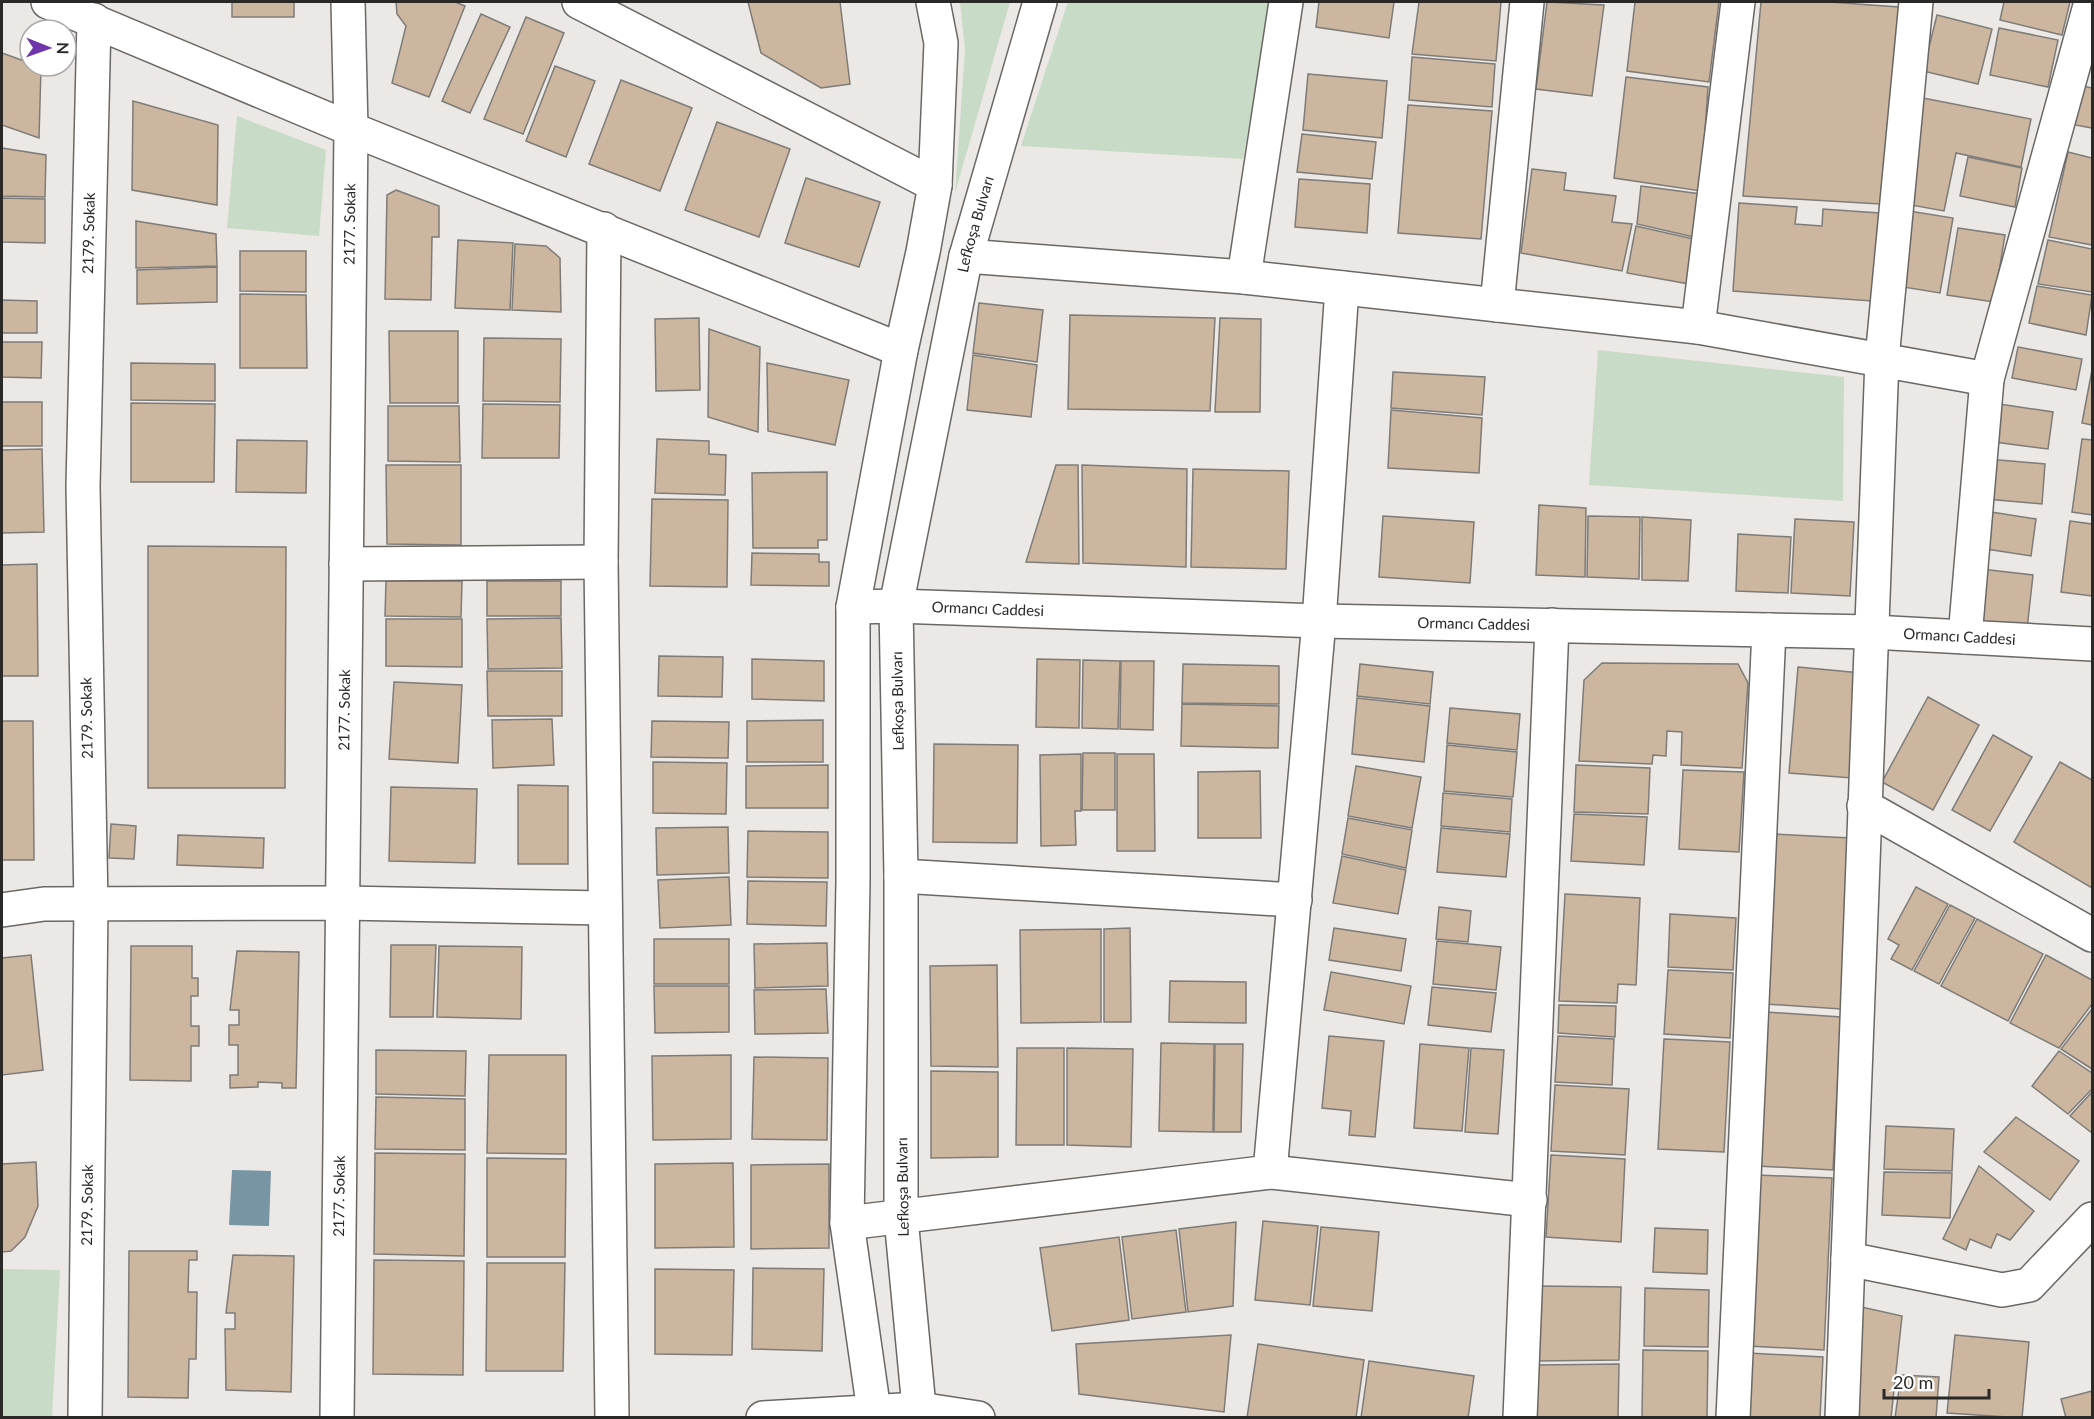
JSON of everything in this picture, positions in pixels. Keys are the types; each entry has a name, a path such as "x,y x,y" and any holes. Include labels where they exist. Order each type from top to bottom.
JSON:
{"street":[{"path":"48,2 351,129 901,350"},
{"name":"2177. Sokak","path":"337,1418 351,129 348,2"},
{"path":"579,2 935,185"},
{"path":"874,1414 847,1223 853,882 854,607 901,350 924,252 935,185 941,43 933,2"},
{"name":"Lefkoşa Bulvarı","path":"920,1413 901,1218 901,876 896,606 966,256 1040,2"},
{"path":"1244,277 1286,2"},
{"path":"1497,306 1527,2"},
{"path":"1698,327 1738,2"},
{"path":"1842,1418 1881,359 1916,2"},
{"path":"1965,637 1987,379 2091,2"},
{"name":"2179. Sokak","path":"85,1418 91,904 82,486 94,20"},
{"path":"604,229 601,562 612,1418"},
{"path":"966,256 1244,277 1698,327 1987,379"},
{"path":"1270,1172 1319,621 1342,288"},
{"path":"346,564 601,562"},
{"name":"Ormancı Caddesi","path":"854,607 896,606 1319,621 1872,632 2092,644"},
{"path":"1520,1418 1552,625"},
{"path":"1733,1418 1769,630"},
{"path":"1864,806 2092,935"},
{"path":"901,876 1295,900"},
{"path":"2,910 44,904 344,903 605,908"},
{"path":"847,1223 1270,1172 1530,1200"},
{"path":"1848,1259 2002,1290 2029,1285 2092,1219"},
{"path":"763,1418 920,1413 978,1418"}],"green space":[{"path":"960,2 1010,2 955,193 965,50"},
{"path":"1068,2 1270,2 1243,159 1021,146"},
{"path":"237,116 326,150 319,236 227,228"},
{"path":"1598,350 1844,377 1843,501 1589,485"},
{"path":"2,1269 60,1270 52,1417 2,1417"}],"water":[{"path":"232,1170 271,1171 269,1226 229,1225"}],"building":[{"path":"232,2 294,2 294,17 232,17"},
{"path":"396,2 455,2 465,6 429,97 392,83 406,26 397,14"},
{"path":"748,2 840,2 850,84 821,88 761,53"},
{"path":"1319,2 1394,2 1389,38 1316,27"},
{"path":"1419,2 1501,2 1496,61 1412,54"},
{"path":"1547,2 1604,5 1592,96 1536,89"},
{"path":"1635,2 1719,2 1709,82 1627,71"},
{"path":"1761,2 1829,2 1899,7 1880,204 1743,196"},
{"path":"2004,2 2070,2 2062,35 2000,20"},
{"path":"481,14 510,27 470,113 442,101"},
{"path":"1937,15 1992,29 1978,84 1923,71"},
{"path":"526,17 564,33 523,134 484,119"},
{"path":"1999,28 2058,40 2048,87 1990,75"},
{"path":"2,53 18,59 18,78 41,78 39,138 2,125"},
{"path":"1412,57 1495,64 1492,107 1409,100"},
{"path":"555,66 595,81 566,157 526,141"},
{"path":"1308,74 1387,81 1382,138 1303,130"},
{"path":"1626,77 1708,87 1701,191 1614,178"},
{"path":"621,80 692,108 660,191 589,164"},
{"path":"2083,86 2092,88 2092,128 2075,125"},
{"path":"1923,98 2031,119 2021,167 1956,153 1944,211 1911,205"},
{"path":"133,101 218,125 217,205 132,190"},
{"path":"1408,105 1492,111 1481,239 1398,233"},
{"path":"717,122 790,149 759,237 685,210"},
{"path":"1302,134 1376,142 1372,179 1297,172"},
{"path":"2,148 46,155 45,197 2,196"},
{"path":"2068,152 2092,158 2092,245 2049,237"},
{"path":"1968,157 2022,168 2015,207 1960,196"},
{"path":"1532,169 1566,173 1564,190 1616,196 1612,222 1632,224 1622,271 1521,253"},
{"path":"806,178 880,202 859,267 785,243"},
{"path":"1299,179 1370,184 1367,233 1295,227"},
{"path":"1641,186 1701,194 1698,238 1637,224"},
{"path":"396,190 439,206 439,237 432,237 431,300 385,299 387,195"},
{"path":"2,198 45,199 45,243 2,242"},
{"path":"1739,203 1797,207 1795,224 1822,226 1823,209 1879,213 1872,301 1733,291"},
{"path":"1909,211 1953,218 1940,293 1897,286"},
{"path":"136,221 216,234 217,266 136,268"},
{"path":"1636,226 1698,240 1695,285 1627,273"},
{"path":"1958,228 2005,235 1994,302 1947,295"},
{"path":"458,240 513,243 510,310 455,308"},
{"path":"2048,240 2092,249 2092,292 2038,284"},
{"path":"515,244 546,246 560,258 561,312 512,310"},
{"path":"240,251 306,251 306,292 240,291"},
{"path":"217,267 217,302 137,304 137,270"},
{"path":"2037,286 2092,295 2086,335 2029,323"},
{"path":"240,294 306,295 307,368 240,368"},
{"path":"2,300 37,301 37,333 2,333"},
{"path":"979,303 1043,310 1037,362 973,353"},
{"path":"1070,315 1215,318 1210,411 1068,409"},
{"path":"699,318 700,390 656,391 655,319"},
{"path":"1220,318 1261,319 1260,412 1215,412"},
{"path":"709,329 760,347 758,432 708,417"},
{"path":"389,331 458,331 458,403 390,403"},
{"path":"484,338 561,339 560,402 483,401"},
{"path":"2,342 42,342 41,378 2,377"},
{"path":"2018,347 2082,359 2076,390 2012,378"},
{"path":"973,355 1037,365 1031,417 967,410"},
{"path":"131,363 215,364 215,401 131,400"},
{"path":"767,363 849,380 835,445 768,431"},
{"path":"2092,370 2092,425 2082,423"},
{"path":"1393,372 1485,377 1482,415 1391,408"},
{"path":"2,402 42,402 42,446 2,446"},
{"path":"131,403 215,404 214,482 131,482"},
{"path":"1993,403 2053,412 2048,449 1987,441"},
{"path":"483,404 560,405 559,458 482,458"},
{"path":"388,406 459,406 460,462 388,461"},
{"path":"1391,410 1482,418 1479,473 1388,468"},
{"path":"657,439 709,441 709,454 726,455 725,495 655,493"},
{"path":"2082,439 2092,440 2092,515 2072,512"},
{"path":"237,440 307,441 306,493 236,492"},
{"path":"42,449 44,532 2,533 2,450"},
{"path":"1988,459 2045,464 2042,504 1986,499"},
{"path":"386,465 461,465 461,545 387,544"},
{"path":"1056,465 1078,465 1079,564 1026,562"},
{"path":"1082,465 1187,469 1186,567 1083,563"},
{"path":"1193,469 1289,471 1286,569 1191,567"},
{"path":"827,472 827,540 818,540 818,548 753,548 752,473"},
{"path":"652,499 728,500 727,587 650,586"},
{"path":"1539,505 1586,508 1585,577 1536,575"},
{"path":"1985,511 2036,519 2031,556 1980,548"},
{"path":"1383,516 1474,522 1470,583 1379,577"},
{"path":"1588,516 1640,517 1639,579 1587,577"},
{"path":"1642,517 1691,520 1688,581 1642,580"},
{"path":"1795,519 1854,522 1850,596 1791,593"},
{"path":"2070,521 2092,524 2092,596 2061,592"},
{"path":"1738,534 1791,537 1788,593 1736,591"},
{"path":"148,546 286,547 285,788 148,788"},
{"path":"752,553 819,554 819,562 829,562 829,586 751,585"},
{"path":"37,564 38,676 2,676 2,565"},
{"path":"1981,569 2033,575 2027,629 1975,623"},
{"path":"386,581 462,581 461,617 385,616"},
{"path":"487,581 561,581 561,616 487,616"},
{"path":"561,618 562,668 488,669 487,619"},
{"path":"386,619 462,619 462,667 386,666"},
{"path":"659,656 723,657 722,697 658,696"},
{"path":"752,659 824,661 824,701 752,699"},
{"path":"1037,659 1080,660 1079,728 1036,727"},
{"path":"1083,660 1120,661 1118,729 1082,728"},
{"path":"1121,661 1154,661 1153,730 1120,729"},
{"path":"1602,663 1738,664 1748,683 1742,768 1681,765 1682,732 1667,731 1666,756 1653,755 1652,764 1579,761 1584,680"},
{"path":"1183,664 1279,666 1279,704 1182,703"},
{"path":"1360,664 1433,672 1430,704 1357,696"},
{"path":"1798,667 1861,673 1852,778 1789,773"},
{"path":"487,671 562,671 562,716 488,716"},
{"path":"394,682 462,685 458,763 389,759"},
{"path":"1928,697 1979,725 1933,810 1882,782"},
{"path":"1357,698 1430,706 1424,762 1352,754"},
{"path":"1182,704 1279,706 1278,748 1181,746"},
{"path":"1450,708 1520,714 1517,750 1447,743"},
{"path":"552,719 554,765 493,768 492,720"},
{"path":"823,720 823,762 747,762 747,721"},
{"path":"2,721 33,721 34,860 2,860"},
{"path":"652,721 729,722 728,758 651,757"},
{"path":"1993,735 2032,757 1990,831 1952,810"},
{"path":"934,744 1018,745 1017,843 933,842"},
{"path":"1447,745 1517,752 1513,797 1444,791"},
{"path":"1083,753 1115,753 1115,810 1082,810"},
{"path":"1081,754 1081,811 1075,811 1076,845 1041,846 1040,755"},
{"path":"1117,754 1154,754 1155,851 1117,851"},
{"path":"653,762 727,763 726,814 653,813"},
{"path":"2060,762 2092,780 2092,888 2014,842"},
{"path":"828,765 828,808 746,808 746,766"},
{"path":"1576,765 1650,768 1648,814 1574,812"},
{"path":"1356,766 1421,777 1412,828 1348,816"},
{"path":"1683,770 1744,772 1739,852 1679,849"},
{"path":"1260,771 1261,838 1198,838 1198,772"},
{"path":"518,785 568,786 568,864 518,864"},
{"path":"391,787 477,789 475,863 389,861"},
{"path":"1443,793 1512,799 1510,832 1441,826"},
{"path":"1574,814 1647,817 1644,865 1571,861"},
{"path":"1348,818 1412,830 1406,868 1342,854"},
{"path":"111,824 136,826 134,859 109,858"},
{"path":"728,827 729,873 657,875 656,828"},
{"path":"1441,828 1510,834 1506,877 1437,872"},
{"path":"748,831 828,832 828,878 747,877"},
{"path":"1775,834 1850,838 1841,1009 1766,1004"},
{"path":"178,835 264,838 263,868 177,865"},
{"path":"1342,856 1406,870 1398,914 1333,903"},
{"path":"729,877 731,925 660,928 658,880"},
{"path":"748,881 827,882 826,926 747,924"},
{"path":"1916,887 1948,904 1912,970 1891,959 1899,945 1888,939"},
{"path":"1565,894 1640,898 1636,985 1618,984 1617,1003 1559,1001"},
{"path":"1950,905 1975,918 1939,984 1914,971"},
{"path":"1439,907 1471,911 1468,942 1436,939"},
{"path":"1670,914 1736,918 1733,970 1668,967"},
{"path":"1977,919 2043,954 2008,1021 1941,986"},
{"path":"1130,928 1131,1022 1104,1022 1104,929"},
{"path":"1334,928 1406,939 1401,971 1329,960"},
{"path":"1101,929 1101,1022 1021,1023 1020,930"},
{"path":"654,939 729,939 729,984 654,984"},
{"path":"1437,941 1501,947 1496,990 1433,984"},
{"path":"827,943 828,986 755,988 754,944"},
{"path":"391,945 436,945 433,1017 390,1017"},
{"path":"131,946 192,946 192,978 198,978 198,996 191,996 191,1026 199,1026 199,1046 191,1046 191,1081 130,1080"},
{"path":"439,946 522,947 521,1019 437,1017"},
{"path":"237,951 299,952 296,1088 282,1088 282,1083 258,1082 258,1087 230,1088 230,1075 238,1075 238,1045 229,1045 229,1025 239,1025 239,1010 230,1010"},
{"path":"31,955 43,1070 2,1075 2,958"},
{"path":"2046,955 2092,980 2092,1004 2059,1048 2010,1023"},
{"path":"997,965 998,1067 931,1066 930,966"},
{"path":"1668,970 1733,973 1730,1038 1664,1034"},
{"path":"1331,972 1411,986 1404,1024 1324,1010"},
{"path":"1170,981 1246,982 1246,1023 1169,1022"},
{"path":"654,986 729,986 729,1032 655,1033"},
{"path":"1432,987 1496,993 1491,1032 1428,1025"},
{"path":"826,989 828,1033 755,1034 754,990"},
{"path":"1559,1005 1616,1006 1615,1037 1558,1033"},
{"path":"2092,1009 2092,1069 2061,1049"},
{"path":"1766,1012 1841,1017 1833,1170 1757,1166"},
{"path":"1329,1036 1384,1041 1375,1137 1349,1135 1351,1111 1322,1108"},
{"path":"1558,1036 1614,1039 1612,1085 1555,1082"},
{"path":"1664,1039 1730,1042 1724,1152 1658,1149"},
{"path":"1161,1043 1214,1044 1213,1132 1159,1131"},
{"path":"1215,1044 1243,1044 1241,1132 1214,1132"},
{"path":"1420,1044 1469,1048 1462,1131 1414,1128"},
{"path":"1017,1048 1064,1048 1064,1145 1016,1145"},
{"path":"1067,1048 1133,1049 1131,1147 1067,1145"},
{"path":"1471,1048 1504,1050 1498,1134 1465,1132"},
{"path":"376,1050 466,1051 465,1096 376,1094"},
{"path":"2059,1051 2092,1073 2092,1089 2068,1114 2032,1086"},
{"path":"489,1055 566,1055 566,1154 487,1153"},
{"path":"731,1055 731,1139 653,1140 652,1056"},
{"path":"754,1057 828,1058 827,1140 752,1139"},
{"path":"931,1071 998,1072 998,1157 931,1158"},
{"path":"1555,1085 1629,1089 1625,1155 1551,1151"},
{"path":"2092,1092 2092,1133 2070,1116"},
{"path":"376,1097 465,1099 465,1150 375,1149"},
{"path":"2016,1117 2079,1161 2050,1200 1984,1152"},
{"path":"1886,1126 1954,1129 1952,1171 1884,1169"},
{"path":"375,1153 465,1154 464,1256 374,1254"},
{"path":"1551,1155 1625,1159 1621,1242 1546,1237"},
{"path":"487,1158 566,1159 565,1257 487,1257"},
{"path":"36,1162 38,1206 25,1237 11,1251 2,1252 2,1164"},
{"path":"733,1163 734,1247 655,1248 655,1164"},
{"path":"829,1164 829,1248 751,1249 751,1165"},
{"path":"1979,1166 2034,1211 2010,1240 1997,1234 1991,1248 1970,1239 1966,1250 1943,1239"},
{"path":"1884,1172 1952,1173 1950,1218 1882,1215"},
{"path":"1757,1175 1832,1178 1824,1350 1748,1346"},
{"path":"1263,1221 1318,1226 1310,1305 1255,1300"},
{"path":"1236,1222 1233,1306 1188,1312 1179,1229"},
{"path":"1321,1227 1379,1232 1372,1311 1313,1306"},
{"path":"1655,1228 1708,1230 1707,1274 1653,1272"},
{"path":"1176,1230 1186,1312 1132,1319 1122,1237"},
{"path":"1119,1237 1129,1320 1052,1331 1040,1248"},
{"path":"129,1251 197,1251 197,1260 189,1260 188,1292 197,1292 196,1359 189,1359 188,1398 128,1397"},
{"path":"233,1255 294,1256 291,1392 226,1390 225,1329 235,1329 235,1313 226,1313"},
{"path":"374,1260 464,1261 463,1375 373,1374"},
{"path":"487,1263 565,1263 563,1371 486,1371"},
{"path":"753,1268 824,1269 822,1351 752,1349"},
{"path":"655,1269 734,1270 732,1355 655,1354"},
{"path":"1538,1286 1621,1287 1619,1360 1537,1361"},
{"path":"1645,1288 1709,1290 1708,1347 1644,1346"},
{"path":"1857,1306 1902,1316 1891,1418 1848,1418"},
{"path":"1231,1335 1224,1412 1079,1394 1076,1344"},
{"path":"1955,1335 2029,1342 2022,1418 1947,1413"},
{"path":"1258,1344 1364,1360 1356,1418 1247,1418"},
{"path":"1643,1350 1708,1351 1707,1418 1642,1418"},
{"path":"1748,1353 1823,1357 1820,1418 1744,1418"},
{"path":"1369,1361 1474,1376 1468,1418 1361,1418"},
{"path":"1619,1364 1618,1418 1536,1418 1537,1365"},
{"path":"1901,1375 1939,1377 1936,1418 1895,1418"},
{"path":"2092,1391 2092,1418 2066,1418 2061,1399"}]}
